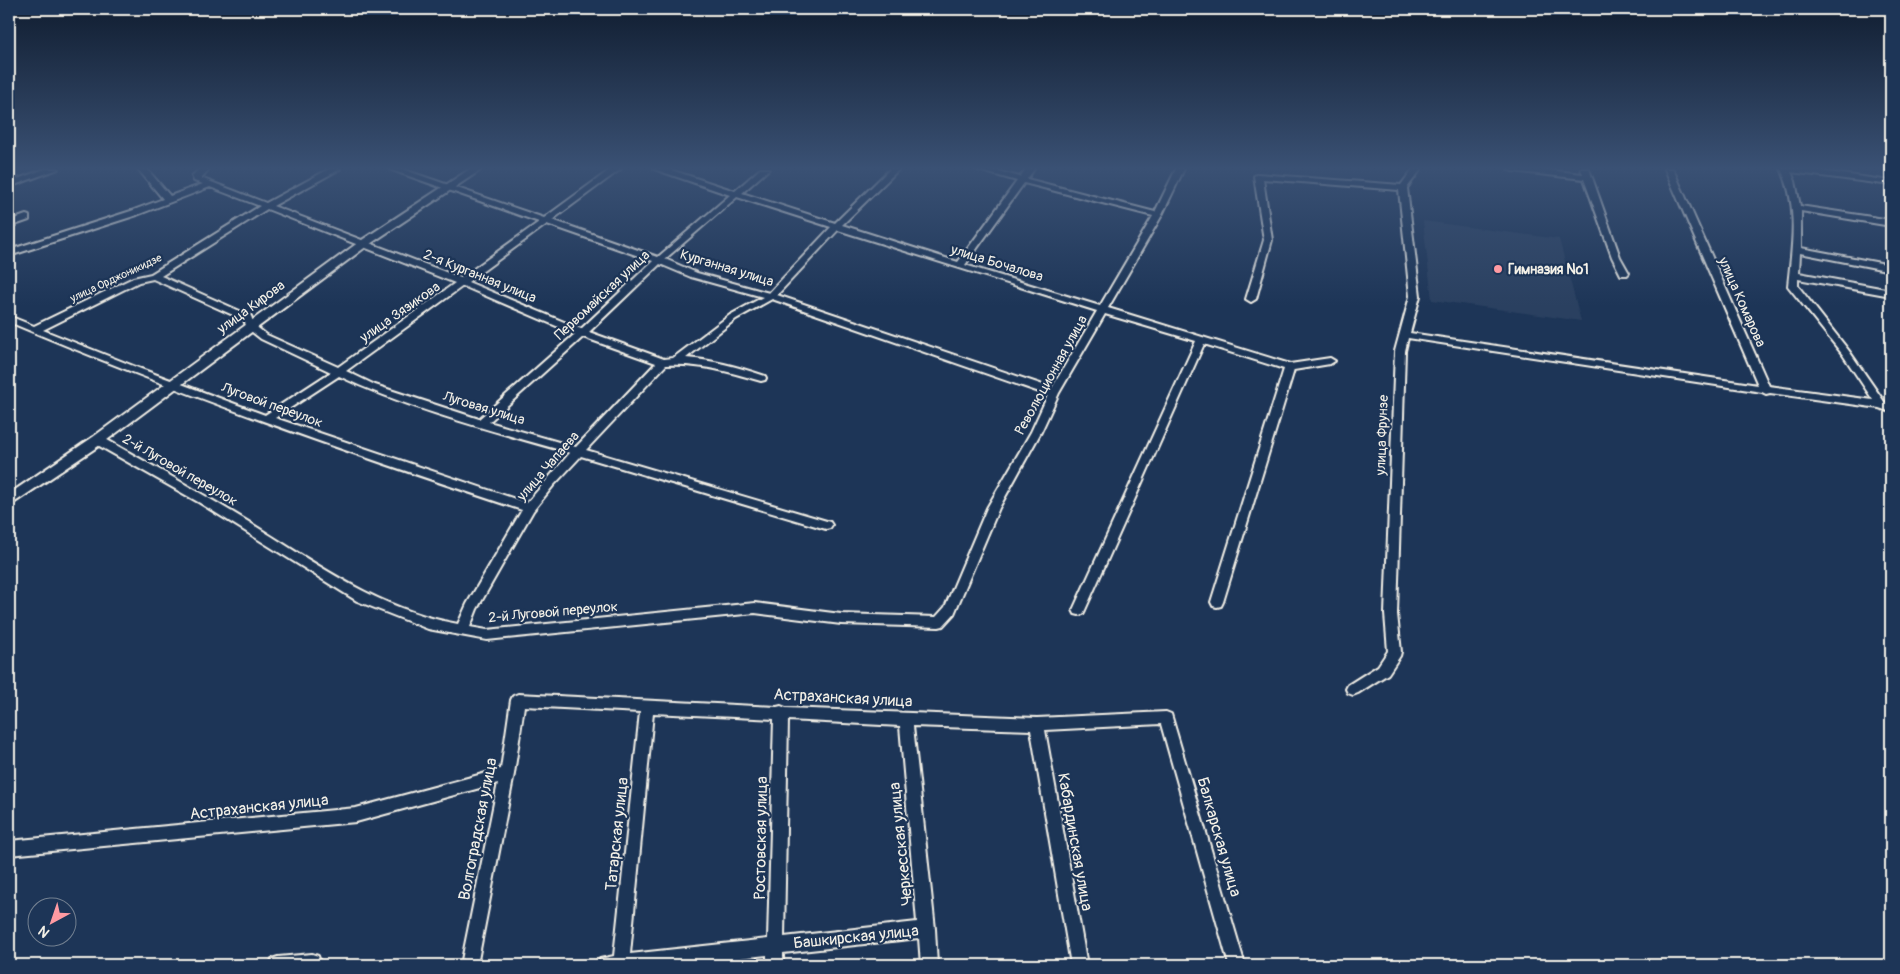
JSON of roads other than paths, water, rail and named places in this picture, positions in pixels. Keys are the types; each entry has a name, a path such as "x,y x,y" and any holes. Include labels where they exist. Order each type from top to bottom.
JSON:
{"street":[{"path":"9,253 122,214"},
{"name":"улица Орджоникидзе","path":"34,330 128,284 154,276 253,214"},
{"name":"2-я Курганная улица","path":"291,214 464,283 582,333 663,362 676,361 733,368 761,378"},
{"name":"улица Кирова","path":"9,501 98,440 363,244 409,214"},
{"name":"Курганная улица","path":"524,214 659,260 694,275 770,296 1054,393"},
{"name":"улица Зязикова","path":"268,418 338,372 464,283 556,214"},
{"name":"Первомайская улица","path":"481,423 582,333 659,260 713,214"},
{"name":"улица Бочалова","path":"798,214 1290,367 1330,361"},
{"path":"676,361 733,317 770,296 849,214"},
{"path":"960,266 997,214"},
{"path":"1251,299 1268,240 1264,214"},
{"name":"улица Фрунзе","path":"1354,689 1383,670 1396,652 1391,614 1400,351 1406,335 1415,296 1405,214"},
{"path":"1601,214 1616,257 1624,273"},
{"name":"улица Комарова","path":"1689,214 1766,391"},
{"path":"1796,214 1799,232 1793,286 1846,353 1881,404"},
{"path":"1836,214 1891,223"},
{"name":"Революционная улица","path":"953,597 993,508 1036,432 1054,393 1158,215"},
{"path":"9,224 26,218"},
{"path":"1797,250 1891,268"},
{"path":"1794,275 1891,293"},
{"name":"Луговая улица","path":"154,276 248,318 250,326 264,337 371,387 481,423 826,525"},
{"name":"Луговой переулок","path":"9,319 80,350 172,384 529,508"},
{"path":"1406,335 1623,367 1766,391 1881,404 1891,409"},
{"path":"1079,610 1201,340"},
{"name":"улица Чапаева","path":"462,630 471,608 529,508 663,362"},
{"path":"1217,602 1290,367"},
{"name":"2-й Луговой переулок","path":"98,440 204,500 361,597 428,624 487,635 755,608 841,619 939,622 950,610 953,597"},
{"name":"Астраханская улица","path":"518,700 781,712 906,720 1037,724 1166,718"},
{"name":"Волгоградская улица","path":"469,965 507,774 518,700"},
{"name":"Татарская улица","path":"616,965 647,706"},
{"name":"Ростовская улица","path":"775,965 781,712"},
{"name":"Балкарская улица","path":"1166,718 1237,965"},
{"name":"Черкесская улица","path":"906,720 929,965"},
{"name":"Кабардинская улица","path":"1037,724 1079,965"},
{"name":"Астраханская улица","path":"9,848 356,815 507,774"},
{"name":"Башкирская улица","path":"616,965 926,929"},
{"path":"278,965 312,962 311,965"}],"place":[{"name":"Гимназия №1","path":"1498,269"}]}
